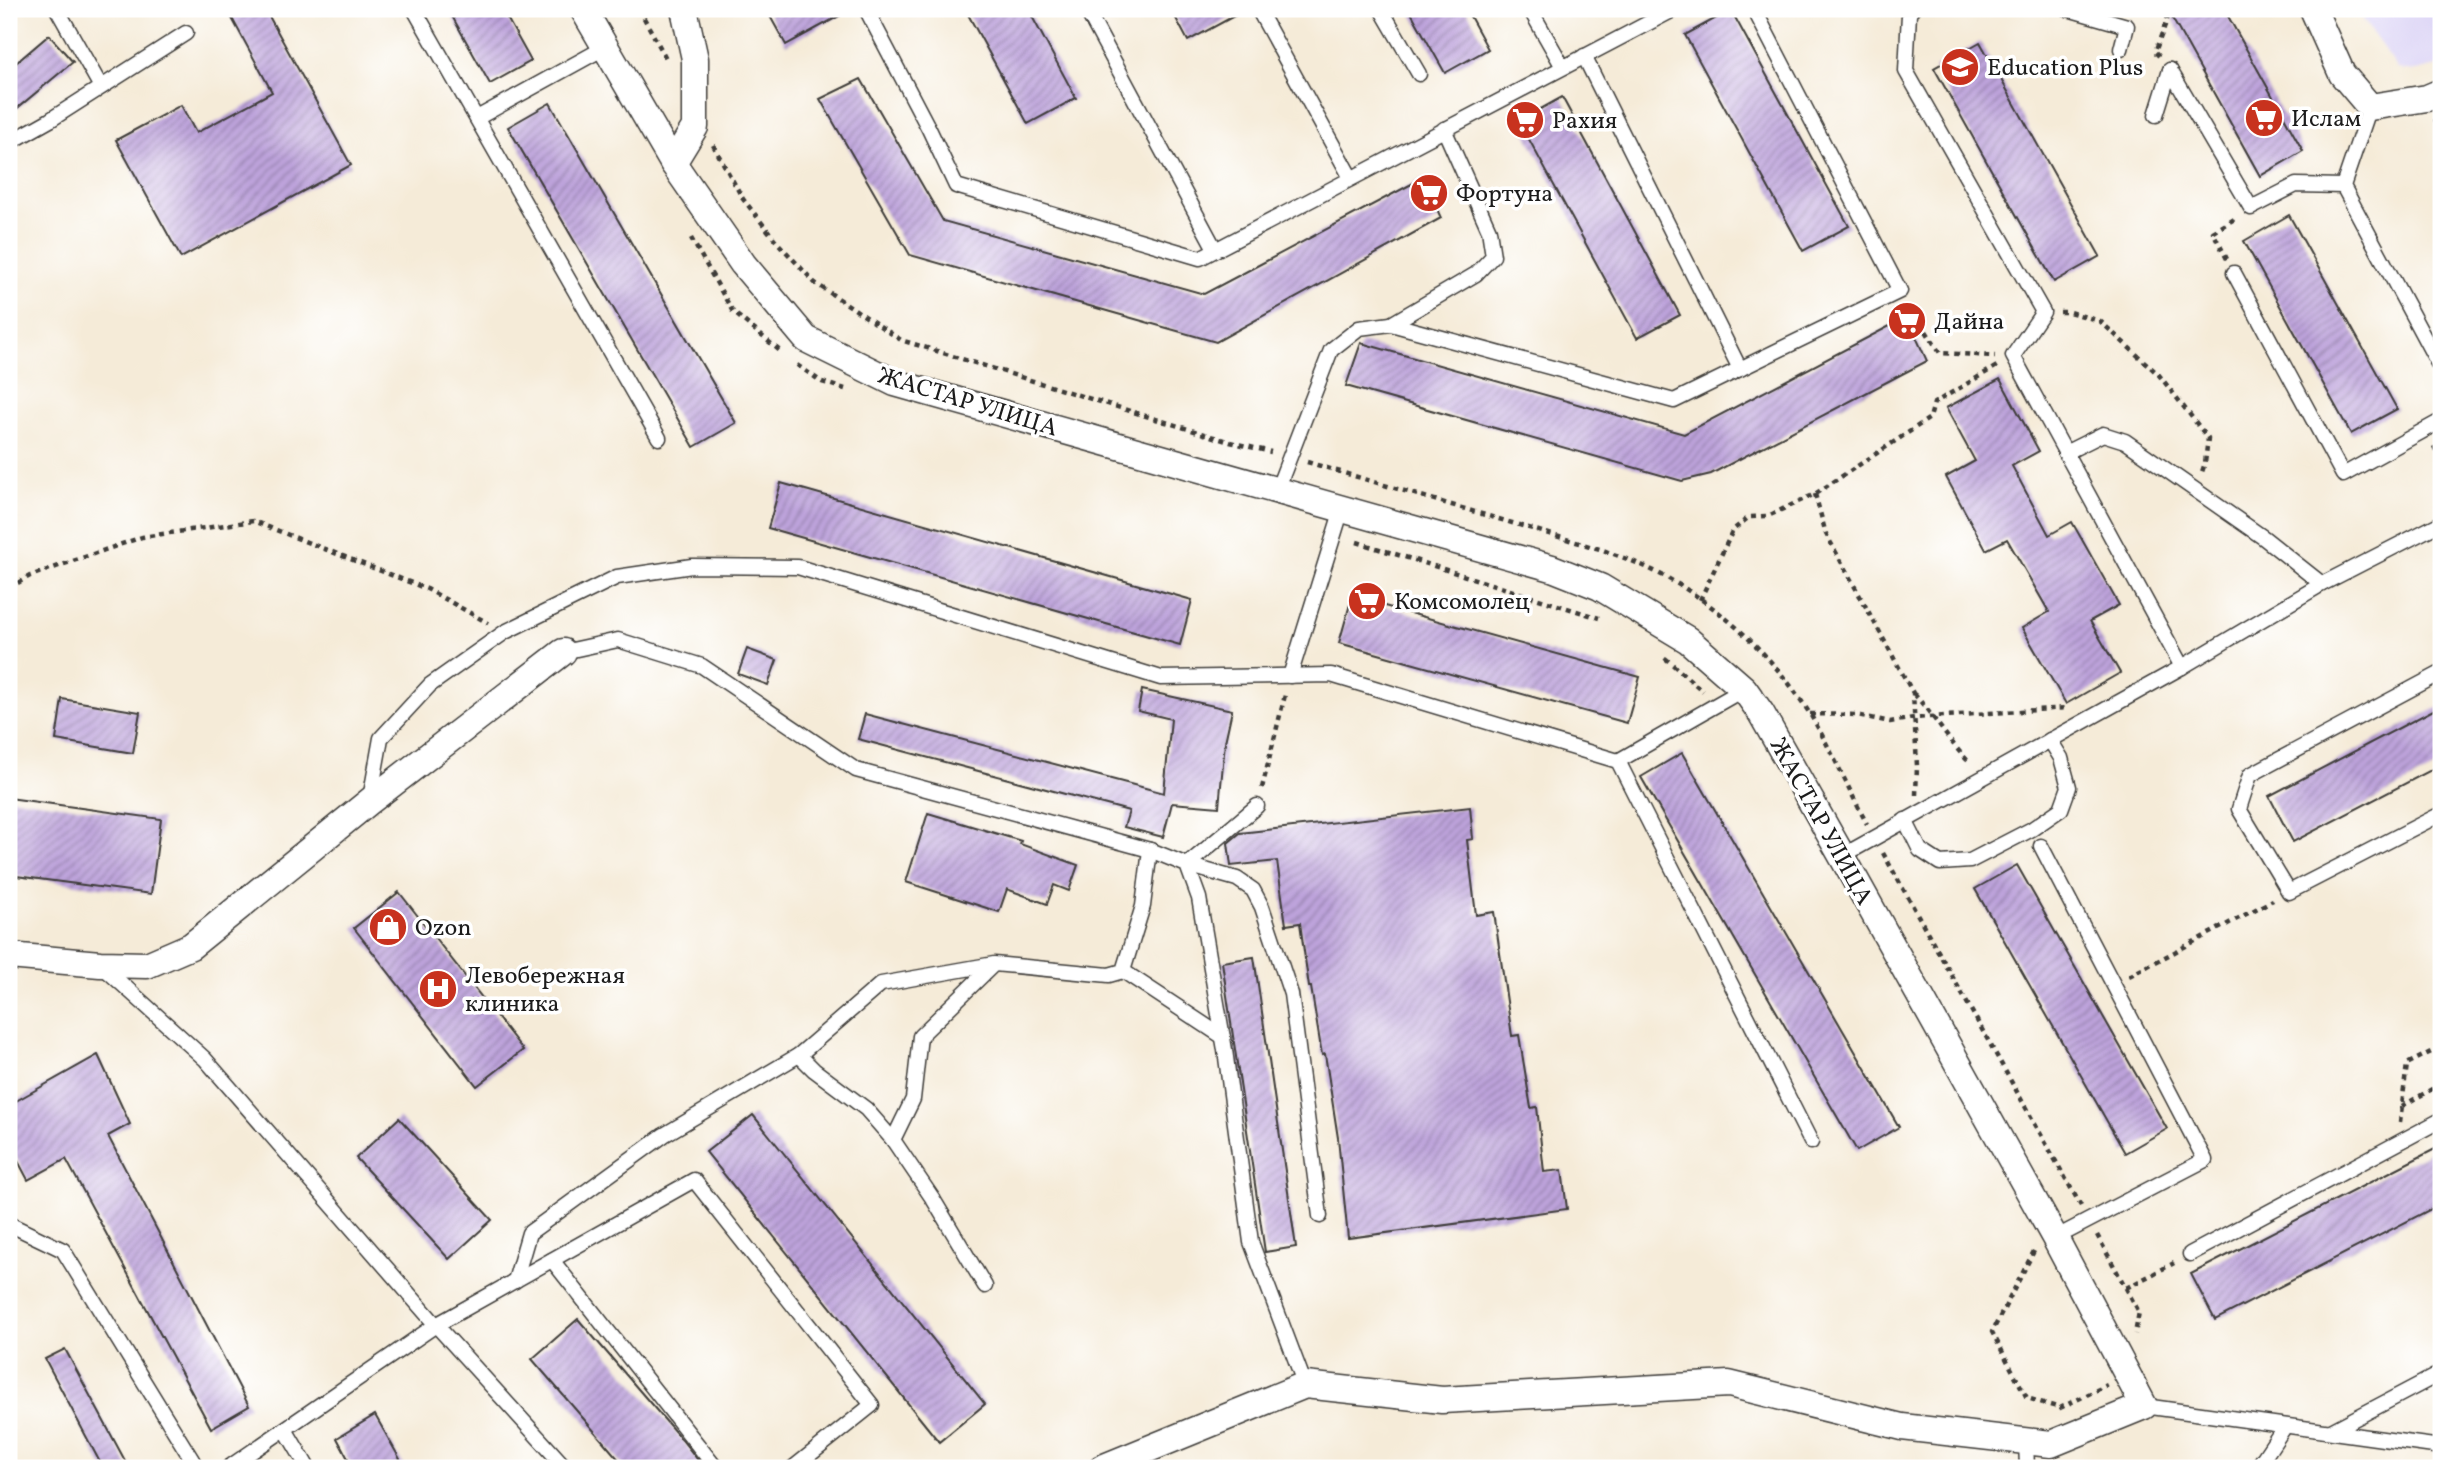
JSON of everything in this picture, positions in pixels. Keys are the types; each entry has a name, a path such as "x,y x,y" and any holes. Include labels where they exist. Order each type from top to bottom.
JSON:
{"street":[{"name":"ЖАСТАР УЛИЦА","path":"583,9 673,163 743,264 806,339 895,383 1552,568 1600,587 1688,640 1744,689 1761,713 1842,856 2055,1238 2144,1406"},
{"path":"673,163 695,127 695,59 684,9"},
{"path":"2313,9 2342,74 2370,107 2427,98 2441,92"},
{"path":"9,956 147,965 191,946 370,801 563,652"},
{"path":"1102,1468 1305,1385 1443,1400 1729,1384 1902,1427 2051,1444 2144,1406"}],"lane":[{"path":"57,9 101,87"},
{"path":"414,9 659,438"},
{"path":"866,9 956,186 1200,257 1675,9"},
{"path":"1086,9 1215,249"},
{"path":"1258,9 1351,178"},
{"path":"1381,9 1419,74"},
{"path":"1530,9 1563,67"},
{"path":"1277,490 1331,350 1359,328 1391,324 1674,401 1900,291 1755,9"},
{"path":"2068,9 2127,26 2122,48"},
{"path":"1909,10 1906,71 2043,312 2013,356 2182,667"},
{"path":"9,143 186,33"},
{"path":"477,118 604,48"},
{"path":"1584,56 1740,369"},
{"path":"2156,115 2170,70"},
{"path":"2170,70 2251,208 2297,185 2343,186"},
{"path":"2370,107 2343,186 2441,369"},
{"path":"1391,324 1476,274 1493,256 1489,230 1444,129"},
{"path":"2234,273 2343,475 2441,421"},
{"path":"2065,453 2103,434 2126,441 2264,538 2322,584"},
{"path":"1290,676 1342,509"},
{"path":"1842,856 2182,667 2322,584 2441,523"},
{"path":"370,801 381,738 430,685 505,632 617,577 692,566 798,567 1161,678 1331,675 1618,761 1744,689"},
{"path":"563,652 618,640 702,666 856,770 1150,850 1187,865 1237,879 1253,890 1262,907 1291,994 1320,1216"},
{"path":"2441,673 2250,775 2239,809 2289,892 2441,814"},
{"path":"1910,817 1920,850 1940,863 1970,861 2032,829 2061,809 2068,787 2062,758 2050,740"},
{"path":"1618,761 1811,1142"},
{"path":"1187,865 1257,806"},
{"path":"2041,846 2205,1160 2055,1238"},
{"path":"1123,971 1143,906 1150,850"},
{"path":"1187,865 1199,898 1223,1037 1251,1242 1305,1385"},
{"path":"100,964 205,1059 436,1325 566,1468"},
{"path":"515,1281 529,1233 664,1135 799,1055 881,984 994,964 1110,975 1123,971"},
{"path":"893,1140 913,1099 920,1036 994,964"},
{"path":"1123,971 1223,1037"},
{"path":"799,1055 814,1070 866,1109 893,1140 933,1199 985,1286"},
{"path":"2190,1254 2441,1120"},
{"path":"228,1468 436,1325 694,1180 872,1405 793,1468"},
{"path":"9,1224 63,1250 197,1468"},
{"path":"552,1260 716,1468"},
{"path":"2330,1431 2441,1373"},
{"path":"2144,1406 2441,1447"},
{"path":"2257,1468 2285,1426"},
{"path":"285,1429 308,1468"},
{"path":"2026,1441 2027,1468"}],"path":[{"path":"639,9 669,64"},
{"path":"2170,70 2155,52 2171,9"},
{"path":"695,111 743,199 777,242 815,283 901,340 1230,442 1290,457 1603,550 1649,569 1729,621 1774,666 1810,714 1874,837 2139,1312 2127,1375"},
{"path":"2234,273 2213,232 2251,208"},
{"path":"1900,291 1940,353 2013,356"},
{"path":"2043,312 2069,312 2100,321 2159,375 2208,438 2206,464 2195,489"},
{"path":"1700,600 1732,530 1749,517 1768,516 1815,494 1930,418 1934,403 2013,356"},
{"path":"1815,494 1826,534 1913,693 1935,717 1955,747 1984,776"},
{"path":"9,587 30,576 142,537 253,521 427,589 505,632"},
{"path":"1257,806 1290,676"},
{"path":"1910,817 1917,766 1913,693"},
{"path":"1810,714 1857,715 1890,722 2063,708 2101,712"},
{"path":"2113,985 2289,892"},
{"path":"2397,1143 2407,1064 2435,1049 2441,1049"},
{"path":"2402,1106 2441,1084"},
{"path":"2126,1289 2190,1254"}],"shaded area":[{"path":"2367,9 2441,9 2441,65 2416,71 2398,69 2363,20"}],"building":[{"path":"227,9 265,9 351,165 181,258 116,140 181,105 196,133 272,92"},
{"path":"448,9 502,9 531,61 490,84"},
{"path":"766,9 852,9 786,45"},
{"path":"965,9 1028,9 1076,98 1028,124"},
{"path":"1171,9 1247,9 1188,41"},
{"path":"1409,9 1466,9 1488,49 1445,73"},
{"path":"2189,9 2224,9 2303,151 2260,176 2172,18"},
{"path":"1731,10 1849,226 1803,251 1685,35"},
{"path":"49,35 73,62 9,115 9,69"},
{"path":"1980,42 2100,256 2054,282 1934,68"},
{"path":"861,79 943,221 1204,294 1423,178 1441,218 1216,342 910,255 820,99"},
{"path":"1562,97 1680,315 1637,338 1519,121"},
{"path":"550,103 736,423 694,447 508,127"},
{"path":"2289,215 2397,409 2351,434 2244,241"},
{"path":"1907,317 1927,361 1711,474 1682,481 1346,386 1361,343 1684,434"},
{"path":"2000,379 2039,451 2012,466 2049,535 2072,522 2119,605 2090,621 2120,673 2066,704 2022,628 2049,612 2007,539 1986,550 1946,477 1975,461 1946,408"},
{"path":"781,483 1192,600 1180,645 768,528"},
{"path":"1352,597 1640,677 1627,723 1339,643"},
{"path":"747,649 777,660 768,685 738,674"},
{"path":"1142,690 1232,710 1225,742 1219,807 1172,803 1163,837 1124,827 1129,811 858,739 865,714 1164,793 1171,719 1138,711"},
{"path":"62,699 140,712 133,753 56,740"},
{"path":"2441,706 2441,765 2293,842 2269,796"},
{"path":"1682,753 1899,1127 1857,1151 1641,777"},
{"path":"9,798 161,819 151,894 9,875"},
{"path":"1470,807 1473,839 1467,840 1476,915 1494,912 1512,1036 1519,1035 1531,1108 1537,1107 1544,1172 1562,1170 1567,1209 1348,1238 1338,1138 1325,1054 1322,1055 1309,987 1300,923 1286,925 1277,861 1231,866 1228,843 1240,833"},
{"path":"928,813 1021,841 1020,844 1078,865 1069,891 1054,885 1047,904 1007,889 999,912 906,882"},
{"path":"2017,865 2167,1129 2125,1153 1975,889"},
{"name":"Левобережная клиника","path":"399,892 523,1050 477,1086 354,928"},
{"path":"1254,957 1296,1247 1265,1252 1222,962"},
{"path":"98,1055 130,1124 108,1136 249,1406 211,1428 66,1159 28,1180 9,1144 9,1105"},
{"path":"753,1115 985,1404 939,1442 706,1152"},
{"path":"399,1118 492,1220 449,1259 356,1158"},
{"path":"2441,1146 2441,1204 2215,1320 2191,1274"},
{"path":"578,1319 704,1468 626,1468 532,1359"},
{"path":"65,1349 129,1468 103,1468 45,1359"},
{"path":"375,1415 405,1468 353,1468 337,1438"}],"place":[{"name":"Education Plus","path":"1960,67"},
{"name":"Ислам","path":"2264,118"},
{"name":"Рахия","path":"1525,120"},
{"name":"Фортуна","path":"1429,193"},
{"name":"Дайна","path":"1907,321"},
{"name":"Комсомолец","path":"1367,601"},
{"name":"Ozon","path":"388,927"},
{"name":"Левобережная клиника","path":"438,989"}]}
